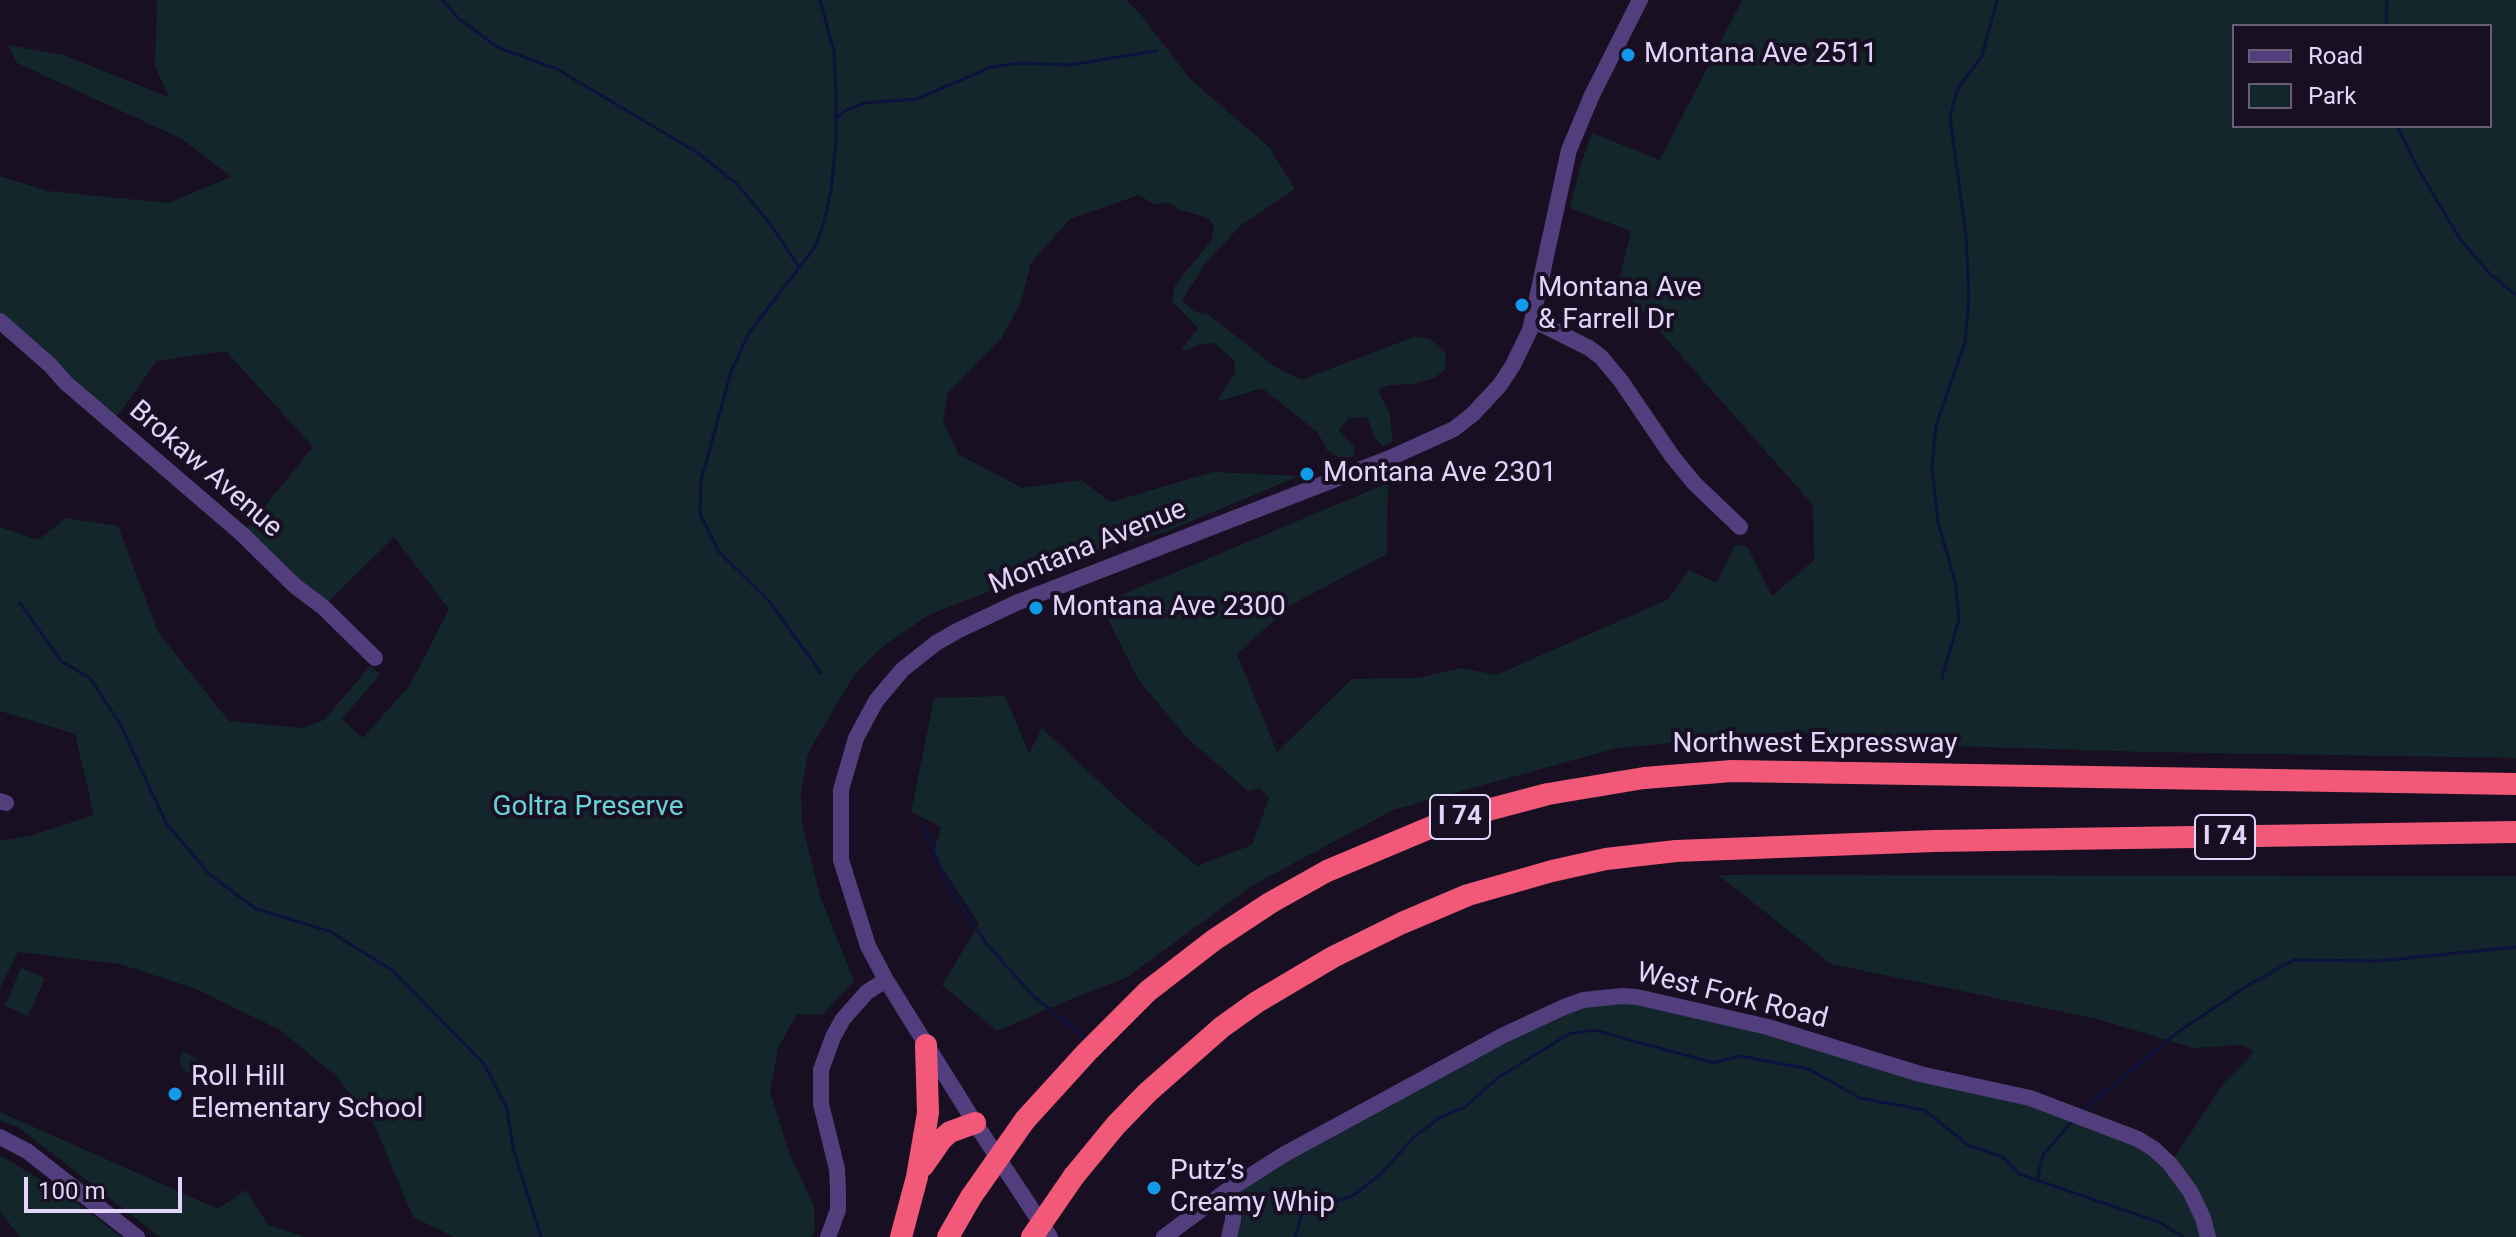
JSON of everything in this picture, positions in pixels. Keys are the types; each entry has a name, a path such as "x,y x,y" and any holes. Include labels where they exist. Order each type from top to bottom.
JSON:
{"highway":[{"name":"Northwest Expressway","path":"948,1237 971,1197 1025,1120 1075,1064 1148,991 1214,940 1270,903 1327,871 1446,821 1548,794 1644,778 1732,771 2516,784"},
{"name":"I 74","path":"1032,1237 1074,1176 1116,1125 1148,1092 1222,1027 1257,1002 1333,957 1402,923 1468,895 1552,871 1606,859 1676,851 1934,841 2516,832"},
{"path":"901,1237 917,1177 928,1113 926,1045"},
{"path":"917,1177 942,1139 950,1132 975,1123"}],"street":[{"name":"Montana Avenue","path":"1050,1237 926,1045 868,946 841,860 841,790 860,728 876,701 902,670 936,643 1016,603 1390,458 1454,429 1473,414 1500,385 1523,348 1533,320 1569,150 1592,95 1640,0"},
{"path":"1533,320 1601,357 1672,456 1740,527"},
{"name":"Brokaw Avenue","path":"0,321 66,383 242,534 375,658"},
{"path":"828,1237 838,1210 838,1191 837,1169 821,1104 821,1070 829,1045 843,1019 867,992 886,980"},
{"name":"West Fork Road","path":"1164,1237 1225,1192 1283,1155 1502,1036 1564,1007 1602,997 1637,997 1742,1021 1920,1074 2030,1098 2138,1139 2170,1164 2190,1191 2207,1233"},
{"path":"0,1137 27,1151 137,1237"},
{"path":"1225,1192 1233,1203 1229,1237"}],"green space":[{"name":"Goltra Preserve","path":"157,0 1126,0 1190,79 1269,147 1295,189 1241,225 1206,263 1182,300 1195,312 1209,315 1274,366 1301,380 1414,337 1430,339 1446,353 1445,369 1435,378 1412,384 1389,385 1378,390 1389,412 1393,441 1383,446 1375,438 1367,417 1349,418 1339,430 1355,448 1353,456 1342,460 1327,450 1318,433 1262,388 1220,401 1218,398 1235,373 1234,360 1214,343 1185,351 1182,349 1198,328 1172,301 1175,285 1211,241 1214,225 1208,218 1180,210 1168,202 1155,205 1139,195 1070,219 1031,263 1021,302 1001,339 948,393 943,421 958,454 1022,488 1081,480 1111,502 1213,472 1299,476 1168,531 1064,562 929,615 882,647 854,675 808,753 801,791 802,823 820,896 854,981 823,1014 797,1014 778,1048 770,1092 790,1155 814,1206 815,1231 811,1237 454,1237 413,1217 374,1124 336,1076 280,1030 196,989 120,964 18,952 0,988 0,841 33,835 94,815 75,734 0,711 0,527 38,540 66,518 118,526 158,632 229,721 302,728 324,720 370,666 380,674 342,719 363,738 410,685 449,609 394,537 323,607 242,534 313,447 226,351 157,361 112,423 0,321 0,176 47,191 168,203 231,177 182,139 17,63 8,45 63,55 169,97 155,67"},
{"path":"1742,0 2516,0 2516,758 1887,744 1797,731 1617,748 1393,810 1253,885 1126,978 997,1031 942,985 979,924 933,854 941,827 911,812 934,698 1005,696 1029,753 1042,728 1125,806 1197,866 1252,845 1269,798 1260,788 1248,791 1186,737 1138,679 1100,604 1388,483 1387,554 1291,605 1237,654 1277,752 1352,679 1417,678 1462,668 1496,675 1667,600 1689,570 1717,583 1734,546 1747,546 1772,596 1814,560 1813,505 1618,284 1631,231 1570,208 1592,133 1660,160"},
{"path":"1718,875 2516,876 2516,1237 1229,1237 1225,1192 1564,1006 1622,996 2017,1097 2138,1139 2170,1164 2224,1083 2253,1050 2240,1045 2194,1048 2097,1019 1831,964"},
{"path":"21,968 45,978 28,1016 5,1006"},
{"path":"184,1051 203,1063 193,1077 183,1069 179,1058"},
{"path":"0,1112 218,1209 246,1190 268,1225 306,1237 160,1237 18,1127 0,1121"},
{"path":"0,1155 79,1204 122,1237 20,1237 0,1211"}],"waterway":[{"path":"442,0 459,19 499,48 557,69 698,153 738,185 771,225 799,267"},
{"path":"820,0 834,52 836,99 836,141 824,223 815,247 749,333 731,372 701,481 700,514 719,552 769,601 821,673"},
{"path":"1942,678 1959,619 1955,581 1938,523 1932,466 1936,425 1965,342 1969,298 1966,236 1950,117 1957,90 1982,56 1997,0"},
{"path":"2386,24 2387,0"},
{"path":"837,118 846,110 865,103 917,99 991,67 1022,63 1069,65 1156,51"},
{"path":"2398,128 2417,167 2460,239 2489,273 2516,295"},
{"path":"20,603 61,661 90,678 120,724 166,823 210,875 256,909 329,931 392,970 484,1064 507,1109 513,1148 541,1237"},
{"path":"924,827 947,884 986,943 1032,995 1085,1038"},
{"path":"2082,1111 2178,1032 2250,984 2294,960 2379,961 2516,947"},
{"path":"1295,1237 1302,1214 1354,1195 1382,1173 1413,1138 1439,1118 1465,1107 1499,1077 1569,1034 1594,1030 1714,1063 1740,1056 1809,1069 1860,1098 1924,1110 1968,1145 2003,1157 2019,1174 2159,1222 2183,1237"},
{"path":"2037,1179 2043,1155 2074,1119"},
{"path":"1284,1190 1302,1214"}],"place":[{"name":"Montana Ave 2511","path":"1628,55"},
{"name":"Montana Ave & Farrell Dr","path":"1522,305"},
{"name":"Montana Ave 2301","path":"1307,474"},
{"name":"Montana Ave 2300","path":"1036,608"},
{"name":"Roll Hill Elementary School","path":"175,1094"},
{"name":"Putz’s Creamy Whip","path":"1154,1188"}]}
